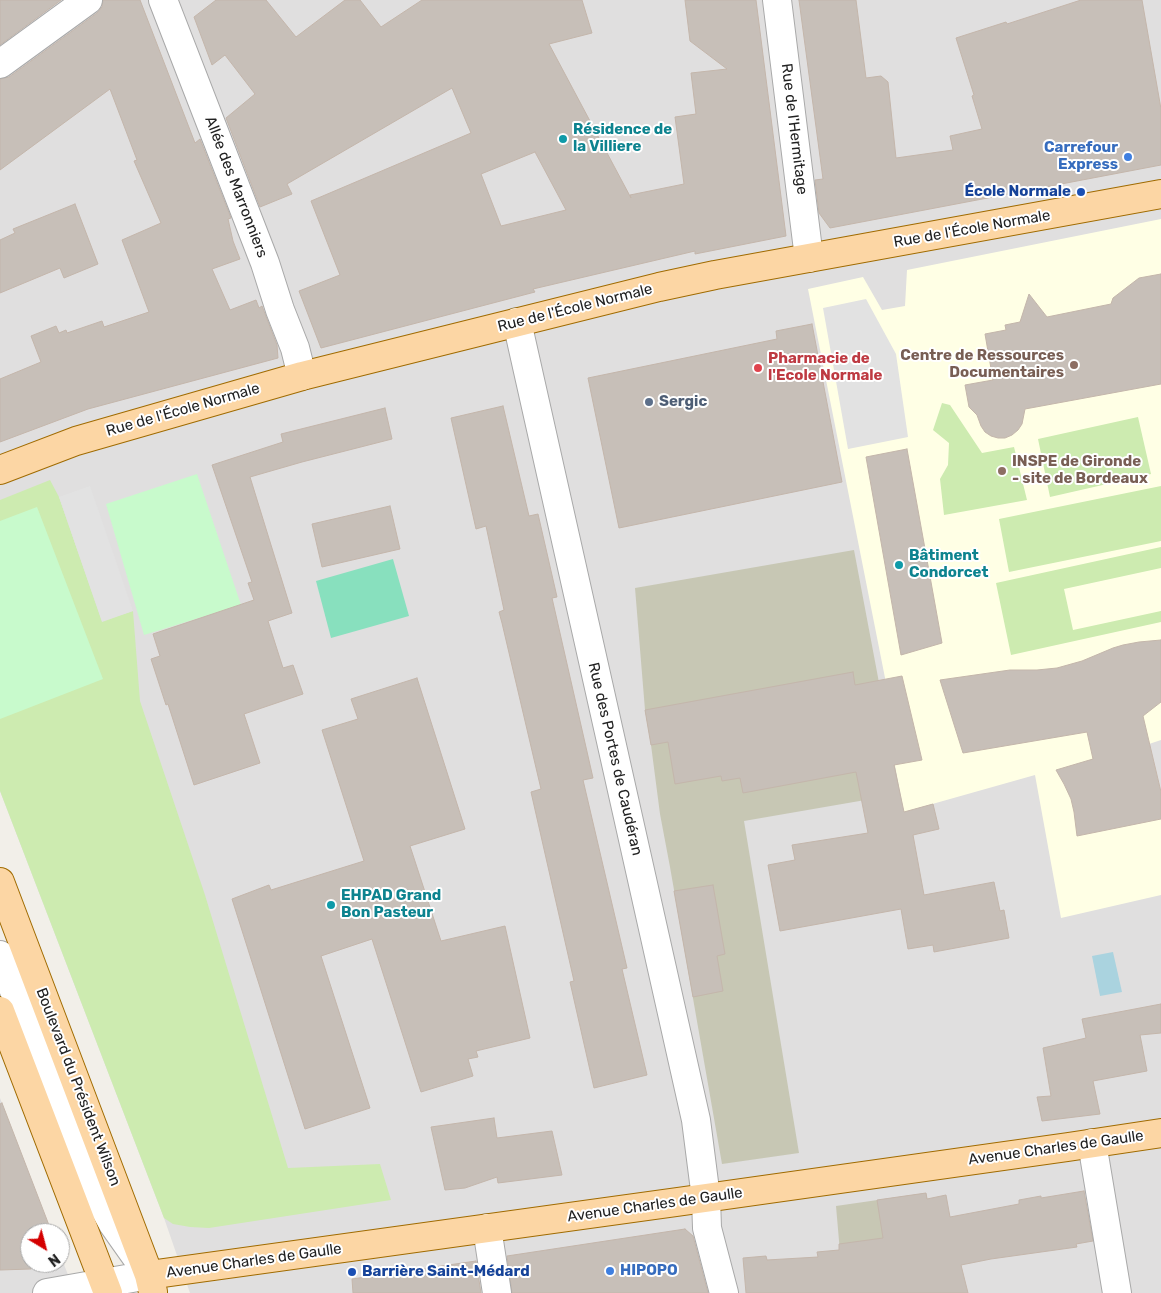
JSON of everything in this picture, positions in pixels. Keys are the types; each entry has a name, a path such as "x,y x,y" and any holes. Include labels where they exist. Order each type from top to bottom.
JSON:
{"main road":[{"name":"Rue de l'École Normale","path":"0,470 76,440 302,376 659,287 1161,194"},
{"name":"Boulevard du Président Wilson","path":"0,882 151,1284"},
{"path":"0,1011 106,1288"},
{"name":"Avenue Charles de Gaulle","path":"151,1284 488,1228 1161,1133"}],"street":[{"path":"0,64 88,0"},
{"name":"Allée des Marronniers","path":"163,0 265,263 302,376"},
{"name":"Rue de l'Hermitage","path":"778,0 809,258"},
{"name":"Rue des Portes de Caudéran","path":"517,322 696,1120 706,1198 707,1228 724,1293"},
{"path":"0,955 73,1141 97,1196 151,1284 47,1293"},
{"path":"1092,1143 1117,1293"},
{"path":"488,1228 497,1293"}],"shaded area":[{"path":"0,0 1161,0 1161,1293 190,1293 164,1218 0,791"},
{"name":"INSPE de Gironde - site de Bordeaux","path":"1161,219 1161,740 1149,744 1161,792 1161,895 1061,918 1035,775 904,812 881,693 888,693 808,289 863,277 882,310 905,306 907,270"},
{"path":"866,299 896,354 908,437 848,449 823,308"},
{"path":"90,486 133,611 102,622 59,497"},
{"path":"854,550 900,794 744,821 799,1153 722,1164 660,814 645,710 635,588"},
{"path":"0,1098 48,1223 20,1223 20,1273 67,1273 75,1293 0,1293"},
{"path":"926,1193 948,1287 843,1287 836,1206"}],"green space":[{"path":"942,403 950,405 982,453 1014,447 1027,500 944,515 940,479 948,465 949,443 933,430"},
{"path":"1138,417 1151,474 1050,497 1038,439"},
{"path":"197,474 241,605 144,635 106,504"},
{"path":"50,480 59,497 102,621 133,611 140,701 205,895 288,1168 380,1164 391,1200 209,1228 173,1224 164,1218 0,791 0,500"},
{"path":"1161,486 1161,541 1009,572 999,519"},
{"path":"37,507 103,679 0,719 0,521"},
{"path":"1161,547 1161,568 1064,589 1073,630 1161,611 1161,622 1011,655 996,583"},
{"path":"393,559 409,616 331,638 316,581"}],"water":[{"path":"1113,952 1122,992 1100,996 1092,956"}],"building":[{"path":"0,0 61,0 0,45"},
{"path":"103,0 140,0 195,143 200,139 231,218 228,219 233,241 240,259 212,269 230,310 256,300 259,308 262,306 277,345 278,358 88,409 0,442 0,379 41,362 31,336 56,326 59,333 66,330 67,333 102,321 104,327 149,312 122,240 161,223 134,161 137,160 110,89 0,170 0,79 9,77 97,13 102,7"},
{"path":"216,0 266,0 296,37 345,0 360,0 381,27 422,0 582,0 592,33 549,44 631,198 630,195 684,184 675,117 696,114 691,73 727,69 690,41 685,0 756,0 786,236 695,254 695,251 533,289 535,292 321,348 299,291 340,275 311,201 471,133 452,88 287,184 292,194 260,207 226,118 255,94 225,55 212,65 194,17","holes":["535,152 566,210 501,226 481,174"]},
{"path":"799,0 856,0 866,78 881,76 888,82 896,158 953,150 950,136 982,129 972,96 974,95 956,38 1081,0 1142,0 1161,109 1161,165 830,228 819,213 815,180 823,179"},
{"path":"75,204 98,264 64,278 60,268 0,293 0,240 15,233 13,229"},
{"path":"1161,274 1161,384 1025,409 1022,424 1012,435 998,438 985,432 977,415 969,407 965,385 993,380 985,334 1006,330 1005,325 1020,322 1029,294 1047,317 1111,304 1113,298 1139,278"},
{"path":"812,324 842,482 619,528 588,378 777,339 776,331"},
{"path":"503,406 529,516 538,514 557,597 552,598 593,778 583,780 627,968 622,969 647,1075 594,1088 570,982 574,981 531,792 541,789 499,612 504,610 486,526 476,529 451,418"},
{"path":"385,408 392,439 250,477 292,613 268,621 283,668 293,665 303,694 244,714 260,763 194,785 168,704 166,705 151,659 160,656 153,634 254,600 248,583 252,582 212,465 283,442 281,434"},
{"name":"Bâtiment Condorcet","path":"907,449 942,643 901,655 866,457"},
{"path":"390,506 400,549 322,567 312,524"},
{"path":"1161,640 1161,702 1143,716 1161,792 1161,819 1077,836 1071,799 1056,770 1093,759 1087,732 963,753 940,680 1010,670 1057,668 1082,661 1123,645"},
{"path":"853,672 855,685 902,676 922,760 894,765 904,812 933,804 939,829 913,835 924,895 994,882 1000,911 1004,910 1009,938 934,952 933,945 908,949 901,909 780,931 768,865 795,860 792,845 868,833 856,772 743,793 740,778 722,781 721,776 675,784 668,742 651,745 645,710"},
{"name":"EHPAD Grand Bon Pasteur","path":"417,678 465,829 410,846 441,941 505,926 530,1038 476,1051 478,1057 468,1059 473,1076 421,1092 372,939 321,956 370,1108 305,1129 232,899 269,885 271,890 364,861 322,730 358,719 351,699"},
{"path":"713,885 725,954 717,956 723,991 693,997 674,891"},
{"path":"1161,1004 1161,1033 1140,1035 1147,1071 1093,1081 1100,1114 1042,1121 1037,1097 1051,1096 1043,1048 1086,1038 1082,1019"},
{"path":"2,1103 48,1223 20,1223 20,1269 0,1270 0,1104"},
{"path":"494,1118 497,1138 552,1131 562,1175 498,1183 497,1177 465,1188 445,1190 431,1127"},
{"path":"1084,1191 1093,1241 1076,1244 1077,1247 961,1265 968,1293 746,1293 743,1258 766,1256 767,1260 818,1257 817,1252 839,1250 839,1244 883,1238 877,1200 926,1193 927,1199 946,1195 950,1217 1019,1204 1019,1200"},
{"path":"685,1229 693,1236 708,1293 512,1293 507,1256"},
{"path":"476,1261 481,1293 353,1293 352,1279"}],"place":[{"name":"Résidence de la Villiere","path":"563,139"},
{"name":"Carrefour Express","path":"1128,157"},
{"name":"École Normale","path":"1081,192"},
{"name":"Centre de Ressources Documentaires","path":"1074,365"},
{"name":"Pharmacie de l'Ecole Normale","path":"758,368"},
{"name":"Sergic","path":"649,402"},
{"name":"INSPE de Gironde - site de Bordeaux","path":"1002,471"},
{"name":"Bâtiment Condorcet","path":"899,565"},
{"name":"EHPAD Grand Bon Pasteur","path":"331,905"},
{"name":"HIPOPO","path":"610,1271"},
{"name":"Barrière Saint-Médard","path":"352,1272"}]}
